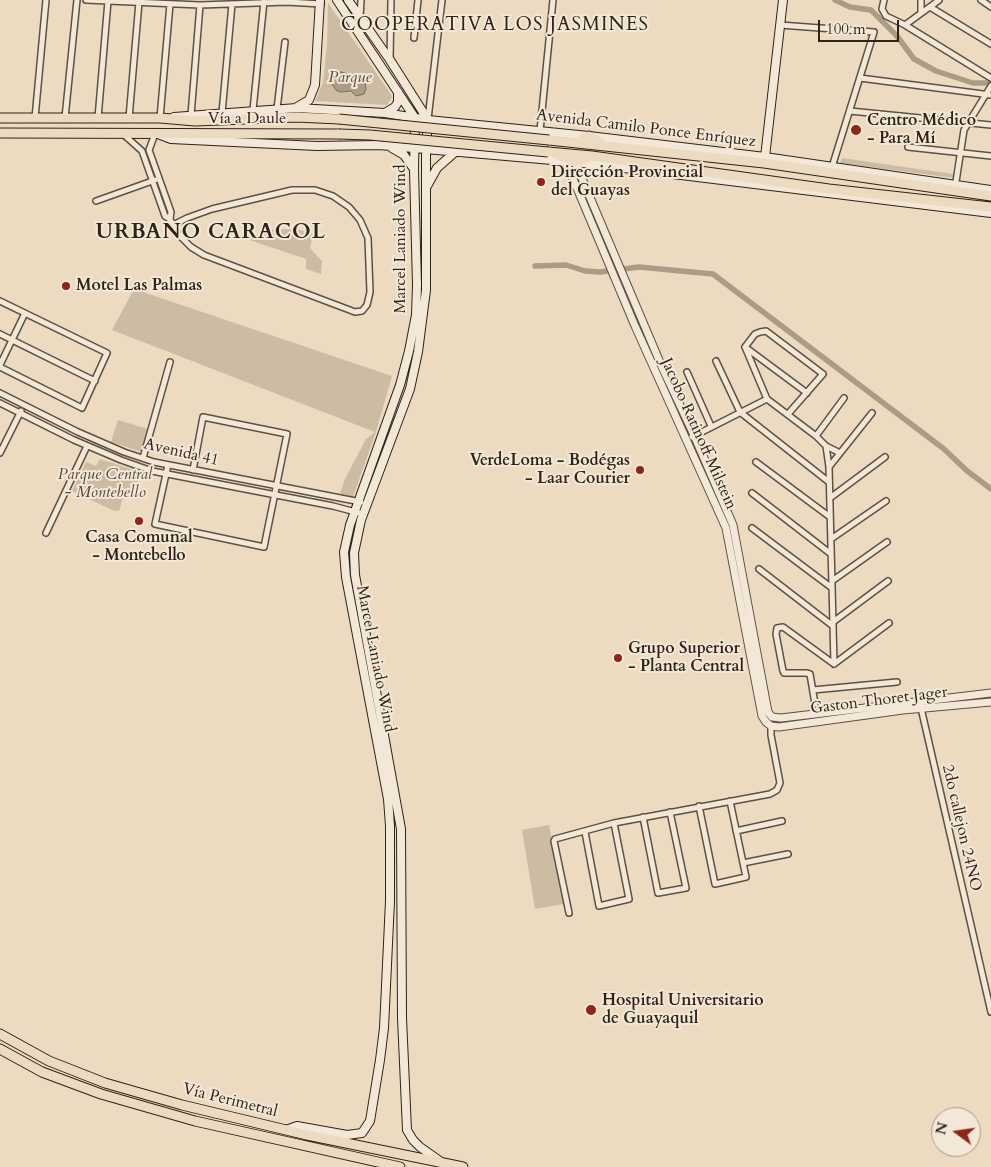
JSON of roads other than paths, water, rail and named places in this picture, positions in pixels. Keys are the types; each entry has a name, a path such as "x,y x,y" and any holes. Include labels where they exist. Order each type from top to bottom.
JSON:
{"main road":[{"path":"337,0 415,118"},
{"path":"348,0 390,60 428,120"},
{"path":"765,160 783,0"},
{"path":"297,108 309,100 315,86 320,2"},
{"path":"385,113 395,108 398,102 398,90"},
{"name":"Vía a Daule","path":"160,118 297,108"},
{"name":"Avenida Camilo Ponce Enríquez","path":"297,108 385,113 428,120 589,136 765,160 823,171 958,189 991,196"},
{"path":"379,145 385,144 390,140 395,128 390,116 385,113"},
{"name":"Vía a Daule","path":"0,118 160,118 195,121 296,117 339,119"},
{"name":"Marcel Laniado Wind","path":"286,1130 297,1126 347,1135 362,1132 367,1128 370,1121 380,1060 384,1028 390,826 388,799 344,563 346,539 400,386 414,324 417,285 414,170 415,118"},
{"name":"Avenida Camilo Ponce Enríquez","path":"339,119 832,167 940,183"},
{"name":"Marcel Laniado Wind","path":"428,120 425,190 426,290 418,352 410,389 363,514 354,553 354,575 401,829 402,1018 408,1130 413,1140 420,1147 440,1161"},
{"name":"Vía a Daule","path":"0,133 339,134"},
{"name":"Vía a Daule","path":"156,134 171,139 317,146 379,145"},
{"name":"Avenida Camilo Ponce Enríquez","path":"339,134 370,135 592,156 991,207"},
{"path":"576,143 589,136 606,146"},
{"path":"379,145 570,162 991,213"},
{"path":"388,146 404,155 414,170"},
{"path":"425,190 437,168 455,152"},
{"path":"549,152 570,162 592,156"},
{"path":"823,171 832,167 843,174"},
{"path":"940,183 958,189 991,190"},
{"path":"903,197 915,204"},
{"path":"915,204 926,200"},
{"path":"947,202 981,212"},
{"name":"Vía Perimetral","path":"0,1034 49,1061 105,1083 182,1105 286,1130 463,1167"},
{"name":"Vía Perimetral","path":"0,1049 42,1072 110,1096 195,1120 400,1167"}],"street":[{"path":"35,118 46,0"},
{"path":"66,118 77,0"},
{"path":"86,0 200,5 264,1 320,2"},
{"path":"360,18 361,0"},
{"path":"390,60 391,0"},
{"path":"414,38 418,0"},
{"path":"428,120 442,0"},
{"path":"540,131 553,0"},
{"path":"884,0 882,9 884,13 991,78"},
{"path":"921,0 921,13"},
{"path":"930,7 935,0"},
{"path":"905,25 939,0"},
{"path":"981,0 991,7"},
{"path":"98,118 108,1"},
{"path":"253,110 264,1"},
{"path":"129,118 138,2"},
{"path":"160,118 170,4"},
{"path":"222,112 232,4"},
{"path":"191,115 200,5"},
{"path":"930,7 991,44"},
{"path":"780,24 874,32 832,167"},
{"path":"277,108 285,42"},
{"path":"860,78 988,95"},
{"path":"958,189 960,153 964,130 988,95 991,86"},
{"path":"850,111 991,125"},
{"path":"123,134 142,151 155,180"},
{"path":"156,134 148,150 165,216 178,234 191,247 204,256 355,312 362,310 367,305 370,292 368,238 360,220 349,207 333,196 315,190 292,190 212,209 171,222"},
{"path":"908,147 991,156"},
{"name":"Jacobo Ratinoff Milstein","path":"570,162 694,435 733,526 762,716 771,726"},
{"name":"Jacobo Ratinoff Milstein","path":"570,162 635,326 726,528 766,705 772,717"},
{"path":"96,201 155,180"},
{"path":"0,301 25,313 107,353 82,408 0,366 25,313"},
{"path":"745,347 755,334 766,331 823,374 788,414"},
{"path":"0,334 94,381"},
{"path":"745,347 807,393"},
{"path":"745,347 767,399 816,436 826,446 840,453"},
{"path":"716,361 740,412 829,482"},
{"path":"143,458 170,362"},
{"path":"687,372 712,426"},
{"name":"Avenida 41","path":"0,393 78,432 143,458 168,465 367,503"},
{"path":"816,436 844,398"},
{"path":"686,440 767,399"},
{"name":"Avenida 41","path":"0,403 87,446 152,471 363,514"},
{"path":"0,453 23,405"},
{"path":"829,467 872,413"},
{"path":"168,465 155,524 264,547 287,434 204,417 194,470"},
{"path":"46,533 87,446"},
{"path":"826,446 829,467 834,664"},
{"path":"830,498 885,457"},
{"path":"756,462 830,517"},
{"path":"752,493 831,554"},
{"path":"831,540 886,501"},
{"path":"752,528 832,588"},
{"path":"832,581 887,542"},
{"path":"759,569 833,624"},
{"path":"833,624 888,580"},
{"path":"834,664 889,623"},
{"path":"815,704 810,674 784,673 783,671 776,634 777,628 783,627 834,664"},
{"path":"813,690 897,682"},
{"name":"Gaston Thoret Jager","path":"772,717 780,718 991,693"},
{"name":"Gaston Thoret Jager","path":"771,726 779,727 921,708 991,702"},
{"path":"862,708 863,716"},
{"name":"2do callejon 24NO","path":"921,708 991,1012"},
{"path":"569,913 554,841 558,838 614,823 770,794 777,790 780,783 770,735 771,726"},
{"path":"699,806 715,884 746,877 730,802"},
{"path":"643,818 658,893 686,888 670,812"},
{"path":"736,831 782,821"},
{"path":"584,832 599,906 630,899 614,823"},
{"path":"742,863 788,854"}],"waterway":[{"path":"835,0 850,7 871,10 897,36 914,59 936,71 973,83 991,83"},
{"path":"535,266 566,265 585,271 600,272 639,267 713,274 944,449 966,470 991,489"}],"place":[{"name":"Centro Médico - Para Mí","path":"856,130"},
{"name":"Dirección Provincial del Guayas","path":"541,182"},
{"name":"Motel Las Palmas","path":"66,286"},
{"name":"VerdeLoma - Bodégas - Laar Courier","path":"640,470"},
{"name":"Casa Comunal - Montebello","path":"139,521"},
{"name":"Grupo Superior - Planta Central","path":"618,658"},
{"name":"Hospital Universitario de Guayaquil","path":"591,1010"}],"district":[{"name":"COOPERATIVA LOS JASMINES","path":"495,26"},
{"name":"URBANO CARACOL","path":"211,233"}],"park label":[{"name":"Parque","path":"350,78"},
{"name":"Parque Central - Montebello","path":"105,484"}]}
